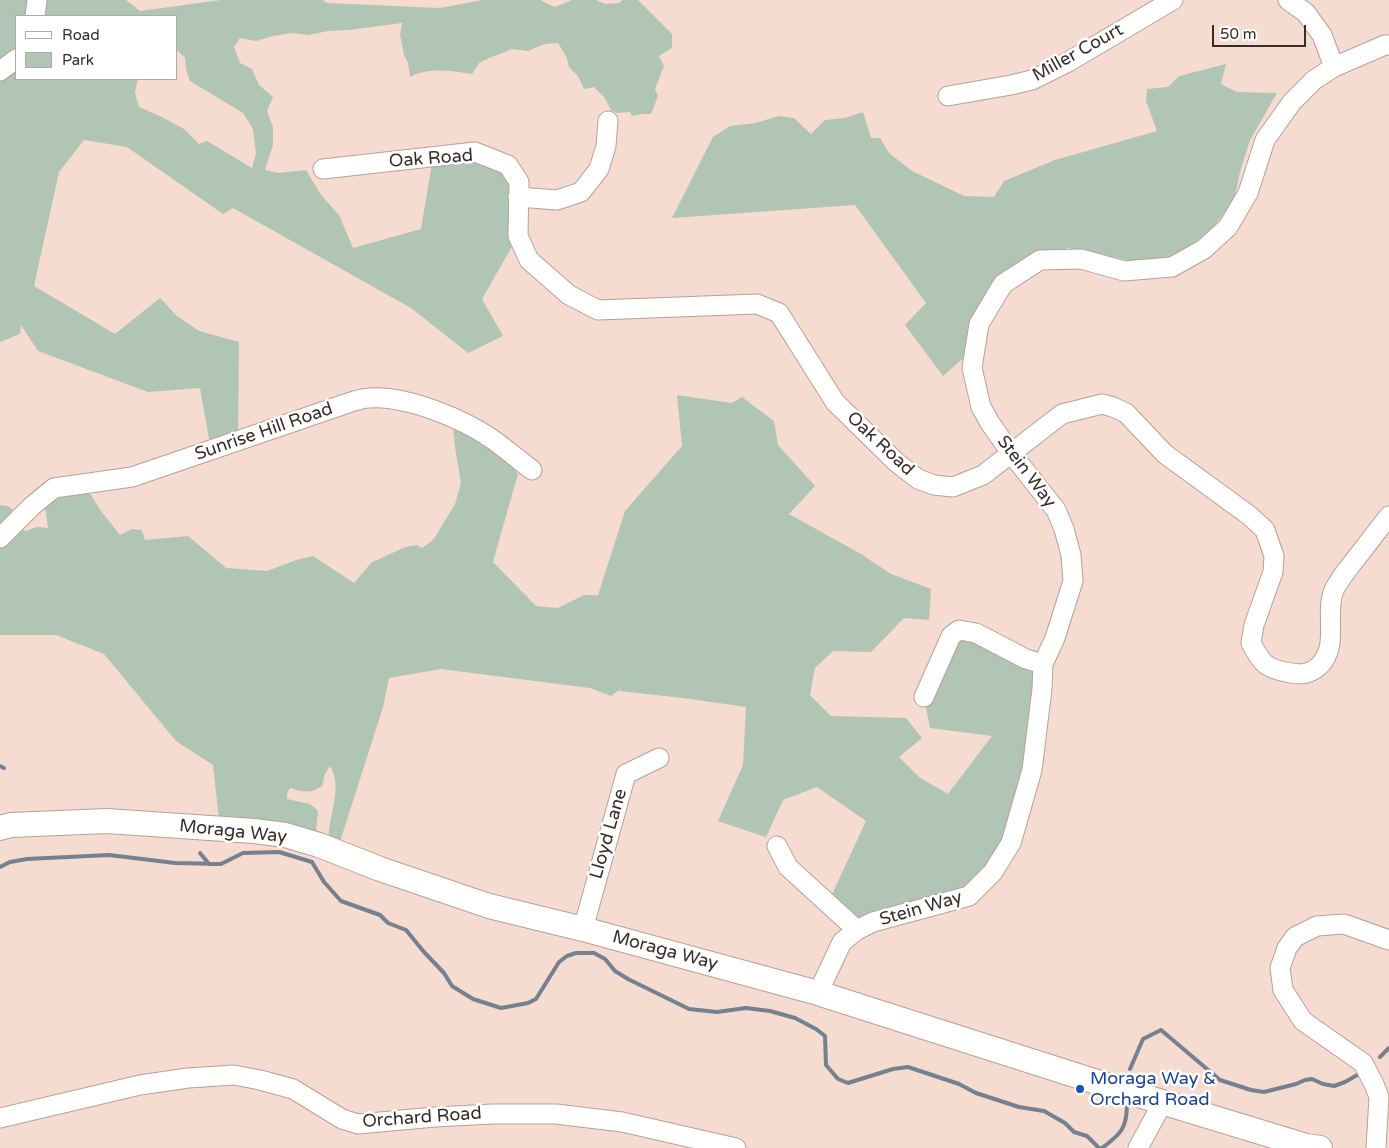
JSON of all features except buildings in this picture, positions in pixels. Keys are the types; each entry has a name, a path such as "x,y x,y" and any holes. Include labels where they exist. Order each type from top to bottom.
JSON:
{"main road":[{"name":"Moraga Way","path":"0,828 107,822 254,831 285,835 319,845 380,869 489,906 583,929 818,993 1163,1102 1306,1146 1320,1148"}],"street":[{"path":"35,15 37,0"},
{"name":"Miller Court","path":"948,96 1032,80 1068,62 1173,0"},
{"path":"1288,0 1306,14 1322,35 1334,67"},
{"name":"Stein Way","path":"818,993 842,942 857,930 873,922 969,896 993,872 1011,843 1032,770 1042,689 1043,664 1060,622 1072,581 1070,555 1064,529 1056,510 1011,453 981,407 972,368 979,324 1003,284 1040,260 1080,259 1124,271 1172,267 1204,249 1228,227 1248,193 1265,140 1292,102 1314,80 1334,67 1389,45"},
{"path":"0,71 15,60"},
{"path":"518,197 557,200 581,192 599,169 606,146 608,121"},
{"name":"Oak Road","path":"323,169 475,152 508,164 519,182 518,236 530,260 570,295 598,310 757,304 779,313 835,402 896,462 918,479 934,485 953,487 983,475 1062,414 1102,404 1126,413 1164,454 1250,516 1265,530 1274,556 1273,572 1254,625 1251,643 1263,664 1277,671 1298,674 1312,672 1324,661 1331,644 1331,607 1334,590 1389,516"},
{"name":"Sunrise Hill Road","path":"0,538 32,506 54,488 132,477 354,401 370,398 392,400 425,407 458,420 491,438 532,470"},
{"path":"924,697 951,636 959,630 976,633 1026,660 1043,664"},
{"name":"Lloyd Lane","path":"583,929 626,774 659,758"},
{"path":"777,846 788,866 857,930"},
{"path":"1376,1148 1379,1097 1363,1063 1303,1022 1283,990 1280,968 1287,948 1295,937 1317,926 1344,924 1389,940"},
{"name":"Orchard Road","path":"0,1118 140,1085 188,1078 234,1075 293,1089 342,1119 358,1124 493,1114 556,1114 622,1122 736,1148"},
{"path":"1138,1148 1163,1102"}],"green space":[{"path":"0,0 30,0 30,15 15,15 15,52 0,65"},
{"path":"37,0 126,0 140,11 221,0 323,0 326,3 440,8 483,0 541,0 555,7 572,0 596,0 605,4 619,3 622,0 638,0 672,34 672,48 659,56 664,66 655,89 658,96 651,114 632,116 630,112 617,113 611,110 605,98 594,87 584,89 578,76 569,67 566,56 558,43 545,44 528,51 512,49 479,63 472,74 433,71 410,77 400,35 402,23 308,35 292,33 256,41 240,38 234,47 240,63 252,69 259,85 273,97 267,111 273,127 273,145 265,170 278,173 306,170 321,195 339,215 353,248 421,229 433,157 508,165 518,236 482,299 503,336 468,353 411,308 233,208 223,214 127,147 84,140 59,172 34,286 115,334 160,298 177,316 199,331 239,342 238,441 211,450 200,388 148,392 38,351 21,325 20,334 0,342 0,71 15,60 15,80 138,80 135,93 139,107 184,129 199,144 207,141 252,168 256,153 253,129 243,113 190,81 186,70 185,58 178,51 178,15 35,15"},
{"path":"1226,64 1221,84 1237,92 1277,93 1250,140 1240,172 1234,201 1213,227 1180,255 1141,263 1068,248 1024,262 968,354 943,376 905,325 926,303 855,205 672,218 713,137 730,126 755,123 779,116 794,118 811,134 825,120 845,118 863,112 871,138 880,138 889,153 912,171 964,196 994,197 1004,181 1055,160 1157,131 1146,101 1147,89 1168,87 1179,76"},
{"path":"677,395 732,403 742,397 774,421 778,445 815,486 789,514 861,554 891,574 931,589 929,620 904,618 871,652 833,651 815,668 810,695 831,716 906,718 922,738 899,757 920,778 948,794 992,736 930,728 924,697 959,630 1043,664 1017,819 969,896 857,930 828,903 866,821 817,787 783,800 766,837 718,821 743,765 746,707 619,691 623,687 611,696 590,688 441,669 389,678 383,707 338,848 329,841 335,793 334,775 330,766 325,774 322,786 307,792 290,788 287,793 287,799 310,804 318,811 316,831 305,833 220,829 213,765 176,741 104,654 56,635 0,635 0,505 8,506 21,516 11,527 26,531 37,527 48,528 42,498 75,486 91,495 120,535 132,529 142,530 145,540 188,536 226,568 267,571 313,556 354,583 371,563 405,547 417,545 422,548 434,539 455,504 461,483 453,426 500,451 518,474 493,562 536,606 558,608 584,595 598,595 625,511 682,446"}],"waterway":[{"path":"0,766 4,768"},
{"path":"0,867 10,862 27,859 109,855 175,863 221,864 243,853 279,852 312,862 324,882 341,901 380,915 388,923 406,930 444,973 452,986 473,999 501,1008 528,1003 536,999 559,962 567,956 576,953 594,953 605,959 615,971 628,979 689,1009 717,1012 746,1008 770,1011 795,1018 825,1036 826,1065 838,1079 848,1083 893,1069 908,1067 1019,1107 1044,1111 1065,1123 1074,1132 1087,1136 1099,1148"},
{"path":"200,853 209,864"},
{"path":"1130,1069 1143,1039 1161,1030 1220,1080 1251,1090 1264,1092 1312,1079 1334,1086 1359,1074"},
{"path":"1380,1057 1389,1048"},
{"path":"1102,1148 1122,1130 1126,1119 1127,1104"}],"place":[{"name":"Moraga Way & Orchard Road","path":"1080,1089"}]}
